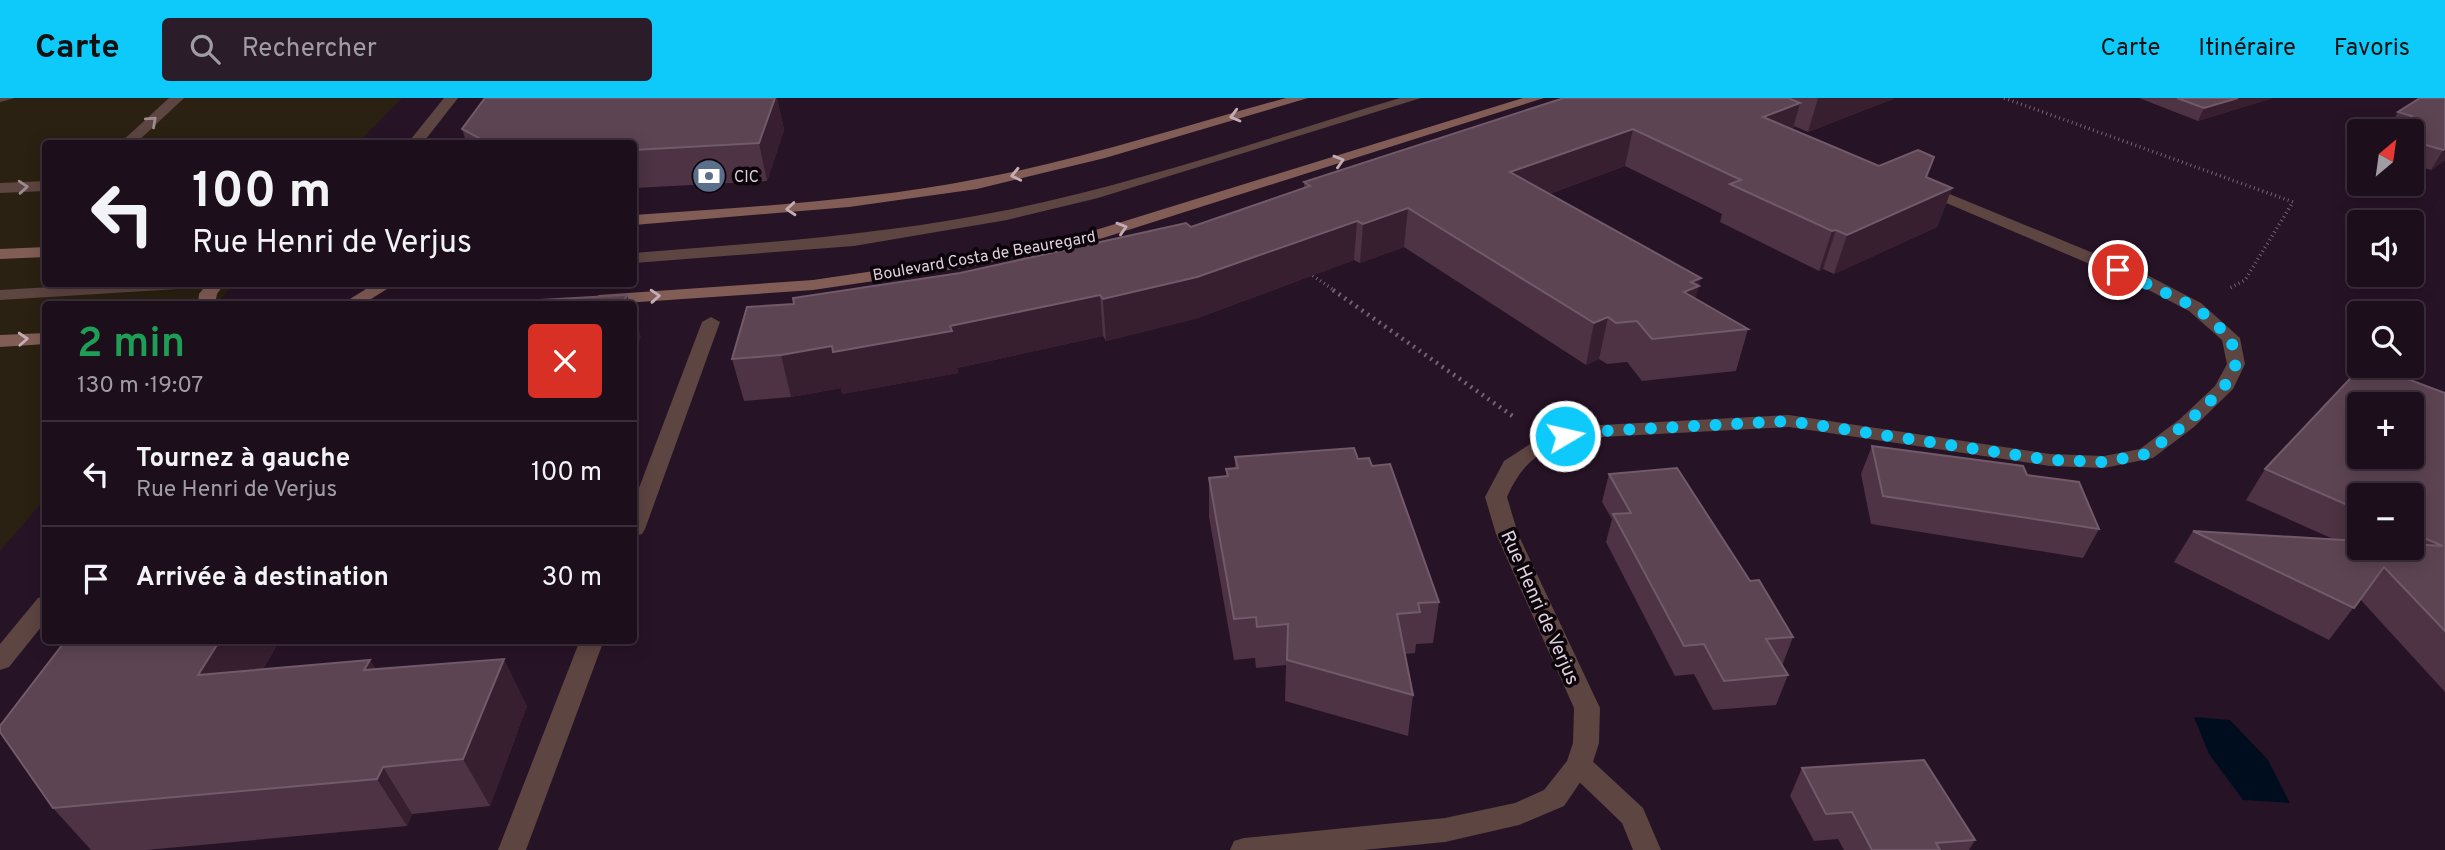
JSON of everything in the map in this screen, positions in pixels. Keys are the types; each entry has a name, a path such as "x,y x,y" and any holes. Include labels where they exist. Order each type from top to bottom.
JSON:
{"street":[{"path":"0,98 8,98"},
{"path":"131,140 177,98"},
{"path":"417,140 451,98"},
{"path":"637,220 854,203 978,183 1098,156 1301,98"},
{"path":"637,258 854,241 1007,215 1093,195 1414,98"},
{"name":"Boulevard Costa de Beauregard","path":"584,301 813,285 968,262 1090,236 1537,98"},
{"name":"Rue Henri de Verjus","path":"1244,850 1445,830 1519,814 1554,798 1579,765 1586,743 1587,708 1507,534 1496,497 1511,466 1548,441 1583,432 1789,421 2050,460 2104,462 2146,454 2187,423 2223,389 2236,364 2231,338 2195,307 2144,280 1900,178"},
{"path":"0,188 42,186"},
{"path":"0,254 42,252"},
{"path":"0,295 129,287"},
{"path":"356,301 381,287"},
{"path":"637,521 712,322"},
{"path":"0,341 42,338"},
{"path":"0,660 42,609"},
{"path":"512,850 590,644"},
{"path":"1579,765 1633,816 1647,850"}],"path":[{"path":"2004,98 2293,202 2245,280 2195,307"},
{"path":"1308,272 1548,441"}],"shaded area":[{"path":"0,98 402,98 361,140 42,140 42,287 231,287 219,301 42,301 42,502 0,551"}],"water":[{"path":"2194,717 2230,720 2268,760 2290,803 2243,800 2209,754"}],"building":[{"path":"485,98 775,98 759,143 637,150 637,140 483,140 462,129"},
{"path":"1564,98 1788,98 1800,103 1763,117 1879,166 1918,150 1934,157 1926,177 1952,188 1847,235 1832,231 1730,184 1741,180 1633,129 1510,172 1701,278 1691,282 1699,286 1684,292 1748,329 1652,339 1637,321 1616,323 1608,317 1594,323 1408,208 1363,224 1357,221 1197,277 1103,299 1100,295 950,326 952,331 833,352 832,346 781,355 732,359 747,307 794,304 793,298 960,273 1186,223 1191,227 1310,186 1304,182"},
{"path":"2177,98 2238,98 2204,108"},
{"path":"2420,98 2445,98 2445,149 2424,144 2424,119 2407,119 2412,116 2398,112"},
{"path":"627,295 624,301 522,301"},
{"path":"2351,378 2405,378 2445,393 2445,631 2384,567 2354,608 2193,531 2347,540 2347,560 2424,560 2424,545 2443,546 2424,538 2424,483 2347,483 2347,505 2265,469"},
{"path":"1872,446 2023,466 2027,475 2079,482 2099,529 1883,496"},
{"path":"1354,448 1358,459 1369,458 1372,466 1390,464 1439,602 1418,603 1420,612 1397,614 1413,695 1287,660 1288,624 1257,627 1256,617 1234,619 1209,478 1228,476 1226,469 1238,468 1235,457"},
{"path":"1677,468 1750,581 1759,580 1793,637 1766,639 1788,675 1724,681 1704,644 1684,646 1613,514 1631,513 1609,474"},
{"path":"63,644 217,644 198,675 370,660 364,670 504,659 463,759 383,767 377,779 53,808 0,732 0,726"},
{"path":"1924,760 1975,840 1936,843 1940,850 1872,850 1852,812 1826,814 1802,768"}],"place":[{"name":"CIC","path":"709,176"}],"route":[{"path":"1565,436 1583,432 1789,421 2050,460 2104,462 2146,454 2187,423 2223,389 2236,364 2231,338 2195,307 2144,280 2118,270"}]}
